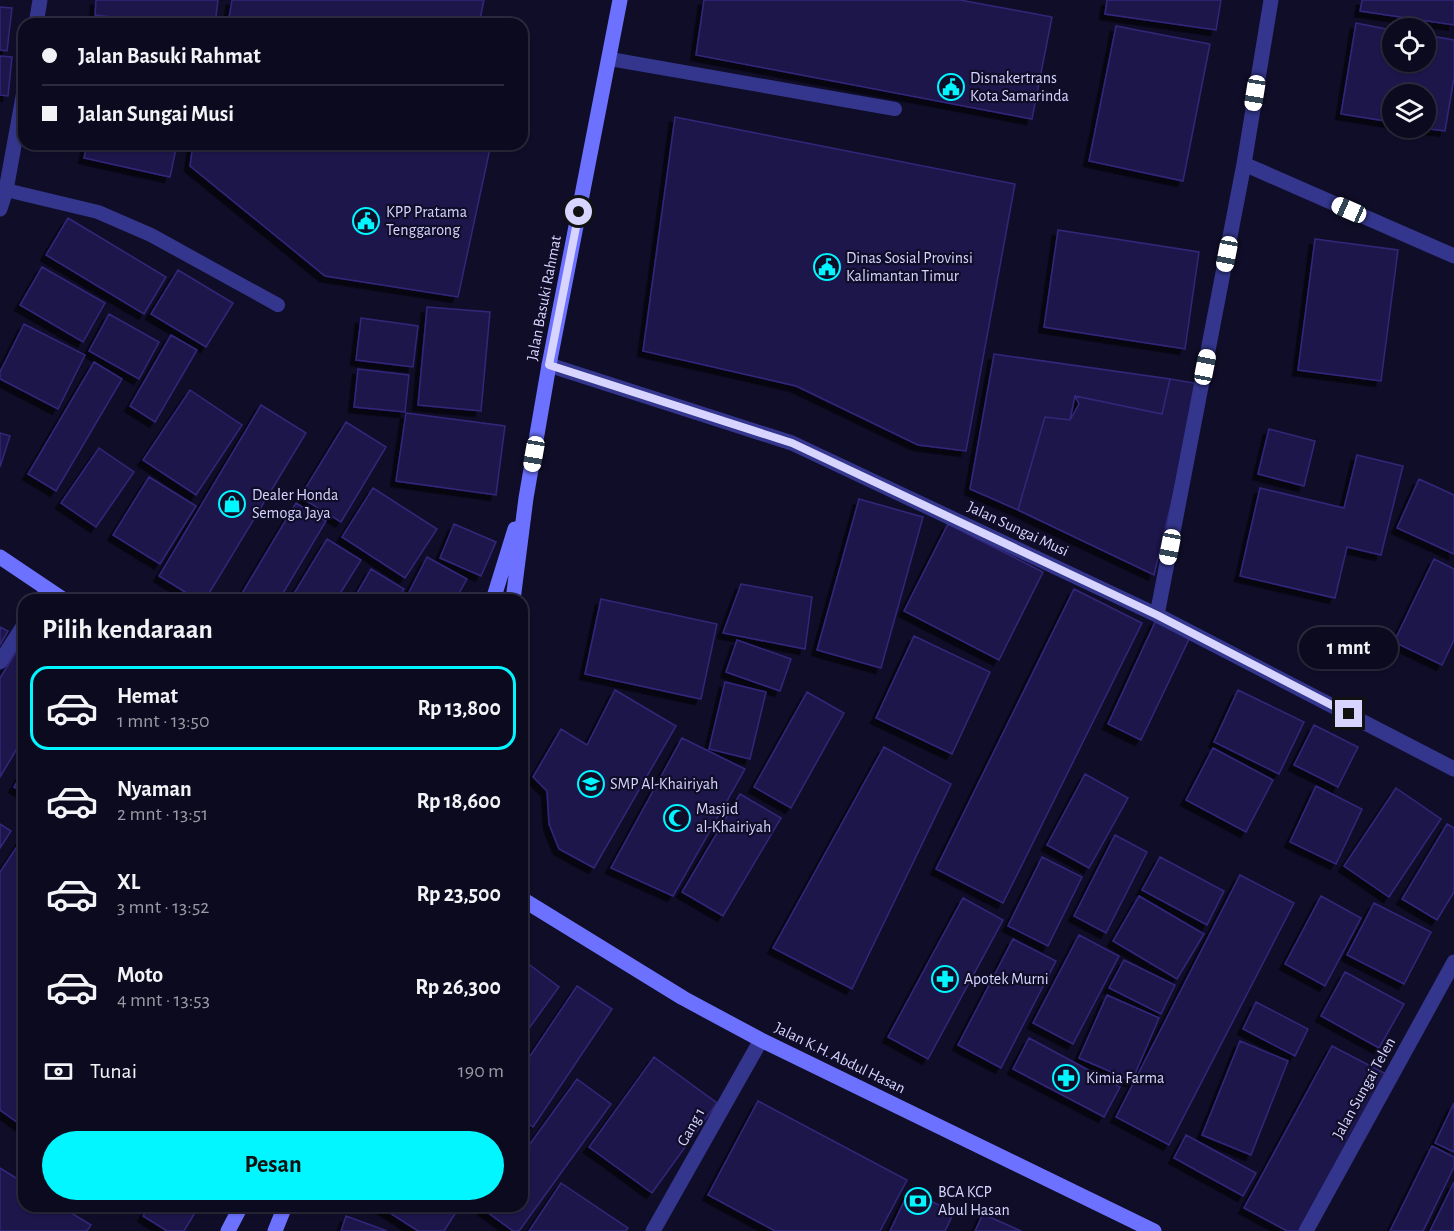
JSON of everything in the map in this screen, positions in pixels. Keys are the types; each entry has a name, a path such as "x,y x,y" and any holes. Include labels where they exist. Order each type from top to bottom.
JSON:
{"street":[{"path":"37,18 40,0"},
{"name":"Jalan Basuki Rahmat","path":"514,594 526,498 549,365 620,0"},
{"path":"1157,615 1244,164 1271,0"},
{"path":"0,209 6,190 18,124"},
{"path":"1244,164 1454,256"},
{"name":"Jalan Sungai Musi","path":"549,365 792,443 1157,615 1454,768"},
{"name":"Jalan Basuki Rahmat","path":"495,594 526,498"},
{"path":"0,557 43,594"},
{"path":"0,662 18,634"},
{"name":"Jalan K.H. Abdul Hasan","path":"528,903 683,998 761,1040 1154,1231"},
{"name":"Jalan Sungai Telen","path":"1306,1231 1454,962"},
{"name":"Gang 1","path":"653,1231 761,1040"},
{"path":"228,1231 238,1212"},
{"path":"275,1231 283,1212"}],"lane":[{"path":"610,59 895,108"},
{"path":"6,190 98,213 151,235 278,304"}],"building":[{"path":"96,0 218,0 216,18 120,18 95,15"},
{"path":"232,0 484,0 480,18 229,18"},
{"name":"Disnakertrans Kota Samarinda","path":"704,0 960,0 1052,17 1032,119 696,55"},
{"path":"1107,0 1221,0 1216,30 1105,14"},
{"path":"1362,0 1454,0 1454,25 1436,22 1436,18 1407,18 1360,11"},
{"path":"0,7 12,8 7,51 0,50"},
{"path":"1356,23 1382,28 1382,72 1436,72 1436,37 1454,40 1454,78 1445,131 1436,130 1436,84 1382,84 1382,120 1341,114"},
{"path":"1116,26 1210,44 1183,181 1089,161"},
{"path":"0,56 12,57 8,96 0,95"},
{"name":"Dinas Sosial Provinsi Kalimantan Timur","path":"675,117 1015,184 966,451 918,445 796,386 643,351"},
{"path":"86,150 176,150 170,177 84,158"},
{"name":"KPP Pratama Tenggarong","path":"192,150 490,150 458,297 325,276 190,166"},
{"path":"68,218 166,277 144,314 46,255"},
{"path":"1058,230 1199,252 1185,349 1044,327"},
{"path":"1315,239 1398,250 1381,381 1298,370"},
{"path":"42,267 105,303 83,342 20,305"},
{"path":"178,270 233,303 206,347 151,314"},
{"path":"427,307 490,312 481,411 418,405"},
{"path":"109,314 159,342 139,379 89,351"},
{"path":"361,318 418,326 413,367 356,360"},
{"path":"24,324 85,355 58,409 0,379 0,372"},
{"path":"171,335 197,350 155,422 130,406"},
{"path":"994,354 1170,379 1162,414 1075,396 1070,420 1045,417 1018,510 970,489"},
{"path":"94,362 122,379 56,491 28,474"},
{"path":"358,369 409,375 405,412 354,407"},
{"path":"1170,379 1200,384 1154,575 1018,510 1045,417 1070,420 1079,404 1075,396 1162,414"},
{"path":"190,390 242,425 196,495 143,460"},
{"name":"Dealer Honda Semoga Jaya","path":"261,405 306,433 209,594 188,594 159,576"},
{"path":"406,413 505,426 496,495 396,481"},
{"path":"346,422 386,447 341,522 300,497"},
{"path":"1269,429 1315,441 1304,486 1258,474"},
{"path":"0,433 10,436 0,467"},
{"path":"99,448 134,472 96,527 61,503"},
{"path":"1357,455 1403,466 1381,555 1347,547 1335,598 1240,576 1260,488 1344,508"},
{"path":"149,477 196,506 160,564 113,535"},
{"path":"1419,479 1454,495 1454,554 1397,528"},
{"path":"373,488 437,529 405,578 342,537"},
{"path":"859,499 923,517 881,668 817,650"},
{"path":"296,503 326,521 283,594 242,594"},
{"path":"454,524 496,542 481,576 440,558"},
{"path":"948,524 1043,572 999,660 904,611"},
{"path":"327,539 361,560 340,594 294,594"},
{"path":"427,557 467,579 458,594 408,594"},
{"path":"1434,559 1454,569 1454,640 1442,665 1394,642"},
{"path":"371,569 404,589 401,594 356,594"},
{"path":"741,584 812,597 805,649 723,633"},
{"path":"1074,589 1142,623 1003,903 936,869"},
{"path":"601,599 717,624 701,699 585,674"},
{"path":"1156,620 1190,637 1141,740 1108,724"},
{"path":"0,627 8,631 0,645"},
{"path":"914,636 990,672 952,754 876,718"},
{"path":"737,640 791,659 780,691 726,672"},
{"path":"18,649 18,747 0,777 0,678"},
{"path":"725,682 766,692 750,759 709,749"},
{"name":"SMP Al-Khairiyah","path":"615,690 676,726 594,868 559,849 549,824 547,791 533,777 561,729 587,745"},
{"path":"1238,690 1304,722 1279,774 1214,742"},
{"path":"807,692 844,713 791,808 754,787"},
{"path":"1314,725 1358,747 1338,787 1294,765"},
{"name":"Masjid al-Khairiyah","path":"682,738 745,769 673,896 611,868"},
{"path":"884,747 951,784 852,989 773,948"},
{"path":"1213,748 1273,780 1246,832 1186,800"},
{"path":"1085,774 1128,798 1089,868 1047,845"},
{"path":"1316,786 1362,809 1336,864 1290,842"},
{"path":"1396,788 1441,819 1389,897 1344,866"},
{"path":"740,794 781,818 723,916 682,892"},
{"path":"0,824 11,831 0,848"},
{"path":"1447,824 1454,828 1454,892 1437,920 1402,899"},
{"path":"1115,835 1147,852 1106,933 1074,916"},
{"path":"18,845 18,1123 0,1110 0,872"},
{"path":"1042,857 1082,877 1048,946 1008,926"},
{"path":"1160,857 1224,891 1207,925 1142,890"},
{"path":"1240,875 1294,903 1169,1145 1116,1117"},
{"path":"1139,896 1204,934 1177,979 1113,941"},
{"path":"1321,896 1361,918 1325,986 1285,964"},
{"name":"Apotek Murni","path":"963,898 1003,920 928,1059 888,1037"},
{"path":"1374,903 1431,932 1404,984 1347,955"},
{"path":"1079,935 1119,956 1073,1044 1033,1023"},
{"path":"1013,939 1056,961 1001,1068 958,1045"},
{"path":"1124,960 1175,985 1161,1014 1109,988"},
{"path":"528,964 559,987 528,1030"},
{"path":"1345,972 1404,1004 1379,1048 1321,1016"},
{"path":"577,986 612,1009 533,1127 528,1123 528,1059"},
{"path":"1107,995 1159,1018 1132,1081 1079,1058"},
{"path":"1256,1002 1308,1029 1295,1056 1243,1029"},
{"name":"Kimia Farma","path":"1029,1038 1120,1087 1104,1117 1013,1069"},
{"path":"1240,1041 1288,1061 1251,1155 1202,1135"},
{"path":"1332,1046 1388,1075 1301,1231 1287,1231 1244,1208"},
{"path":"654,1057 717,1103 652,1193 589,1147"},
{"path":"577,1079 611,1104 519,1231 513,1231 487,1212 528,1212 528,1147"},
{"path":"758,1101 907,1180 880,1231 775,1231 708,1195"},
{"path":"1454,1103 1454,1152 1435,1143"},
{"path":"1186,1135 1256,1173 1243,1196 1174,1158"},
{"path":"1432,1146 1454,1157 1454,1167 1423,1231 1390,1231"},
{"path":"0,1168 18,1179 18,1212 70,1212 91,1225 87,1231 0,1231"},
{"path":"1454,1182 1454,1231 1430,1231"},
{"path":"561,1183 628,1228 626,1231 529,1231"},
{"name":"BCA KCP Abul Hasan","path":"909,1191 954,1212 945,1231 890,1231"},
{"path":"145,1212 195,1212 184,1231 167,1231 143,1216"},
{"path":"388,1212 456,1212 444,1231 418,1231"},
{"path":"983,1214 1021,1231 975,1231"},
{"path":"346,1216 387,1231 341,1231"}],"place":[{"name":"Disnakertrans Kota Samarinda","path":"951,87"},
{"name":"KPP Pratama Tenggarong","path":"366,221"},
{"name":"Dinas Sosial Provinsi Kalimantan Timur","path":"827,267"},
{"name":"Dealer Honda Semoga Jaya","path":"232,504"},
{"name":"SMP Al-Khairiyah","path":"591,784"},
{"name":"Masjid al-Khairiyah","path":"677,818"},
{"name":"Apotek Murni","path":"945,979"},
{"name":"Kimia Farma","path":"1066,1078"},
{"name":"BCA KCP Abul Hasan","path":"918,1201"}],"route":[{"path":"579,212 549,365 792,443 1157,615 1349,714"}]}
